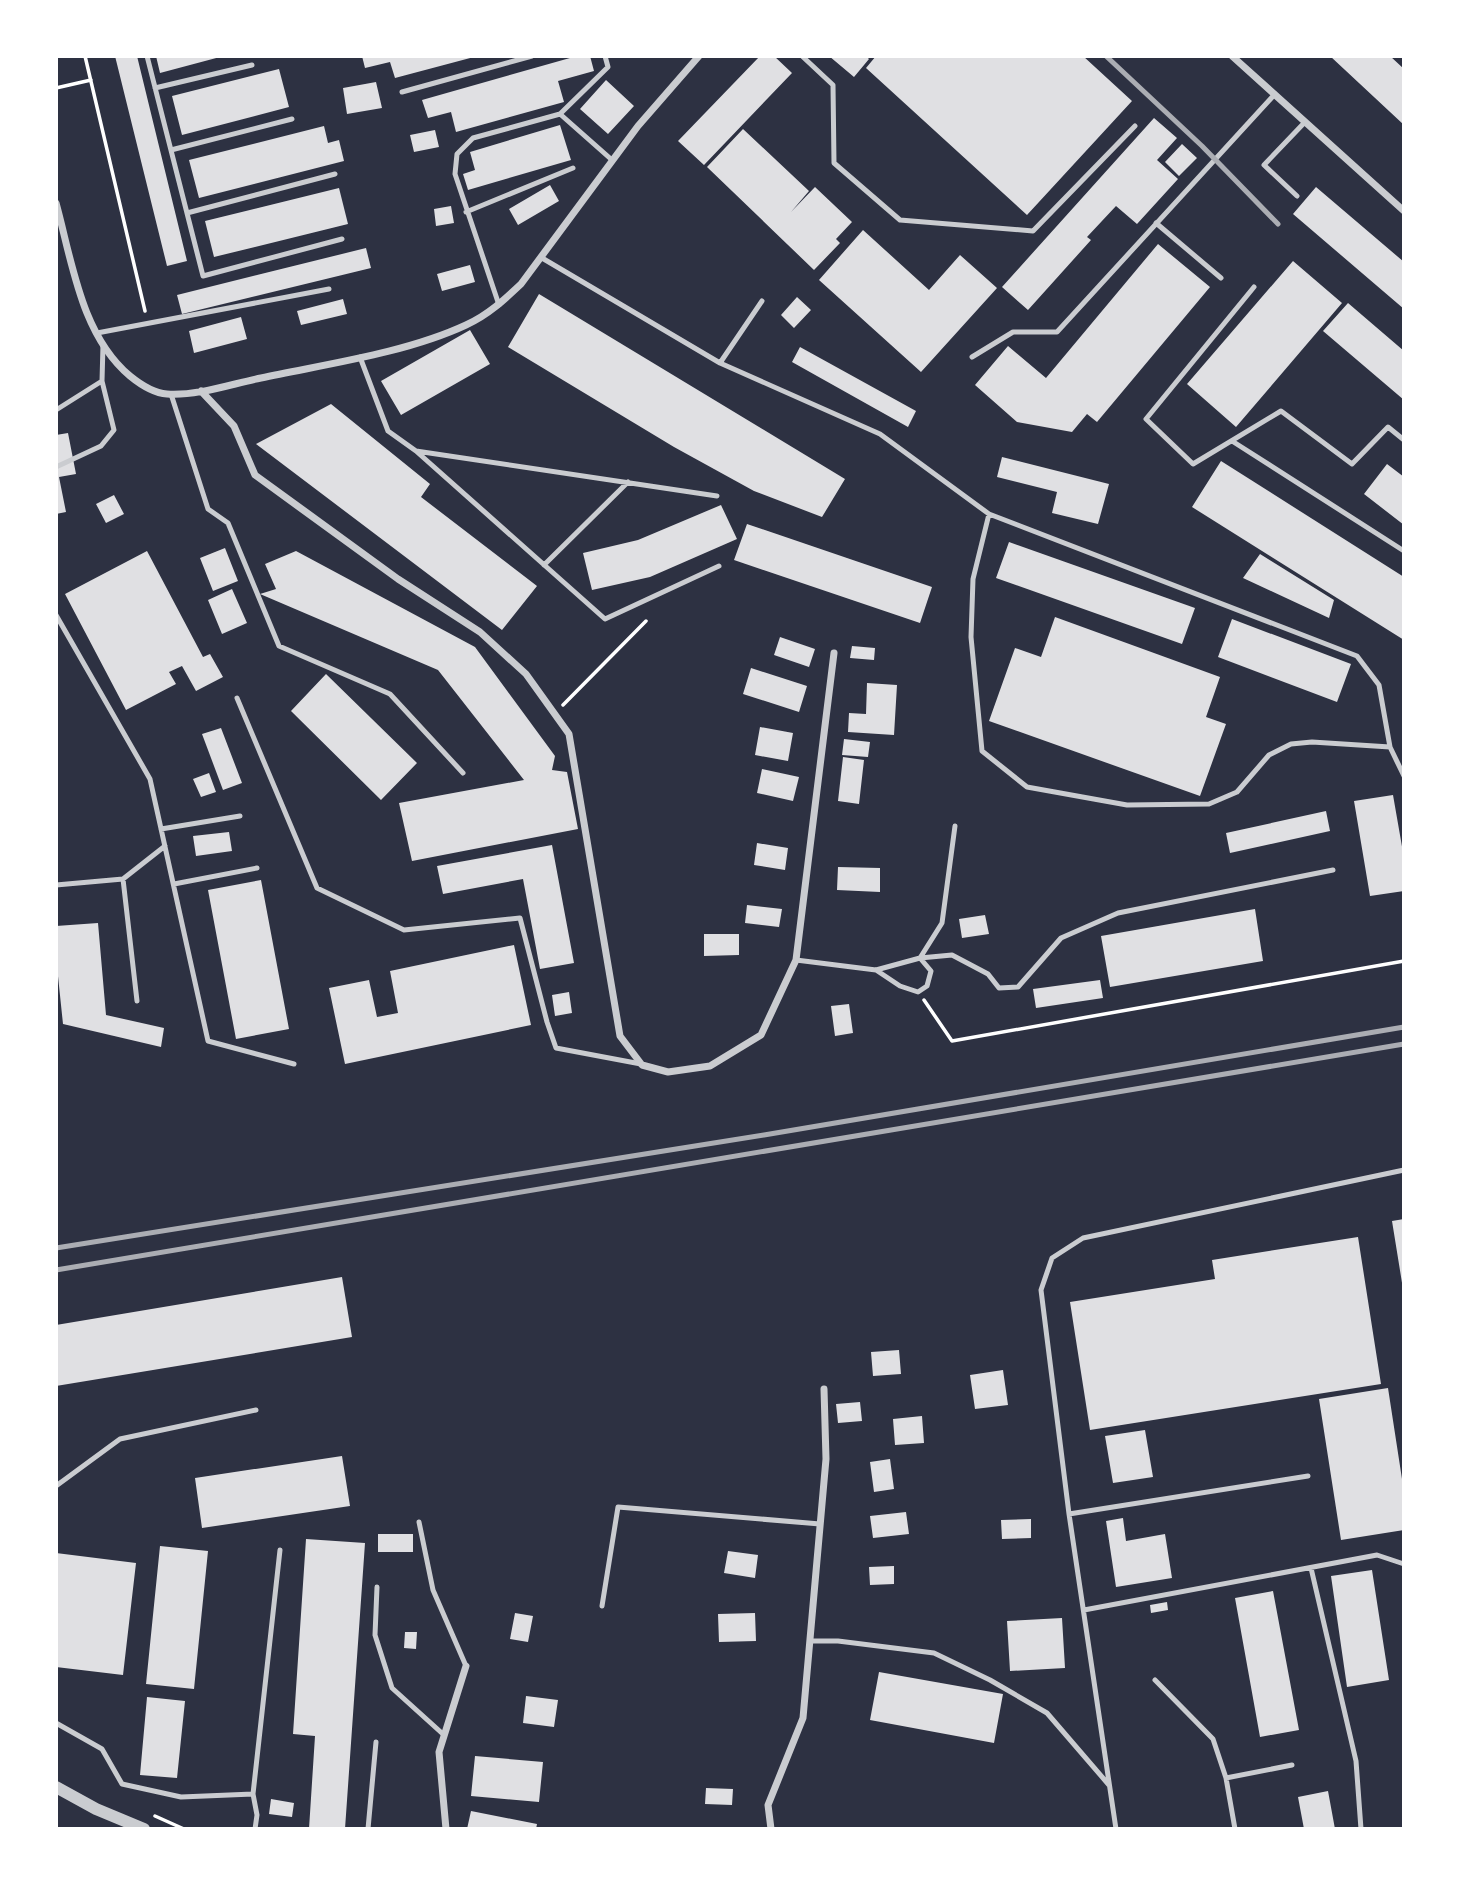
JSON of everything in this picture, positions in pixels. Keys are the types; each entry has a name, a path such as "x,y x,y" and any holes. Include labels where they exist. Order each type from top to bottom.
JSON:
{"street":[{"path":"56,203 85,304 103,345 120,366 151,390 171,394 201,391 360,357 466,325 499,305 542,258 638,125 699,56"},
{"path":"1232,56 1404,211"},
{"path":"201,391 234,426 255,475 398,579 480,632 526,674 569,734 620,1036 642,1065 668,1072 710,1066 761,1035 796,960 834,653"},
{"path":"771,1829 768,1805 803,1718 826,1458 824,1389"},
{"path":"446,1829 439,1752 466,1666"},
{"path":"56,1787 96,1809 144,1829"}],"lane":[{"path":"147,56 203,276 342,239"},
{"path":"402,92 532,56"},
{"path":"499,305 454,173 457,154 473,138 560,114 608,67 605,56"},
{"path":"802,56 833,85 834,163 900,220 1033,231 1135,126"},
{"path":"155,88 252,65"},
{"path":"972,357 1013,332 1057,332 1275,94"},
{"path":"560,114 612,160"},
{"path":"171,150 292,119"},
{"path":"1297,196 1264,165 1305,122"},
{"path":"466,212 573,168"},
{"path":"187,213 335,174"},
{"path":"1156,223 1221,278"},
{"path":"542,258 720,363 880,433 989,514 1357,656 1379,685 1390,747 1404,776"},
{"path":"1254,287 1146,419 1193,464 1281,411 1352,464 1388,427 1404,440"},
{"path":"97,333 328,289"},
{"path":"720,363 762,301"},
{"path":"56,467 101,446 114,430 102,381 103,345"},
{"path":"360,357 388,431 416,451 605,619 719,566"},
{"path":"56,410 102,381"},
{"path":"171,394 208,509 228,523 279,646 390,694 463,774"},
{"path":"1232,441 1404,551"},
{"path":"416,451 717,496"},
{"path":"544,565 628,482"},
{"path":"989,514 973,579 971,637 982,751 1027,787 1127,805 1209,804 1237,792 1269,755 1291,744 1312,742 1390,747"},
{"path":"56,615 150,779 208,1041 294,1064"},
{"path":"237,698 317,888 404,930 520,918 556,1048 642,1065"},
{"path":"161,829 240,816"},
{"path":"920,958 942,923 954,827"},
{"path":"56,884 123,879 165,846"},
{"path":"174,884 257,868"},
{"path":"796,960 876,970 920,958 952,956 988,974 999,988 1018,986 1060,938 1118,913 1333,870"},
{"path":"123,879 137,1001"},
{"path":"876,970 900,986 918,992 927,986 931,971 920,958"},
{"path":"1116,1829 1069,1514 1041,1290 1052,1258 1083,1238 1404,1170"},
{"path":"56,1486 120,1439 256,1409"},
{"path":"1069,1514 1308,1476"},
{"path":"602,1606 618,1507 820,1524"},
{"path":"419,1522 433,1590 466,1666"},
{"path":"256,1829 257,1815 253,1794 280,1550"},
{"path":"1084,1610 1377,1555 1404,1564"},
{"path":"1311,1568 1356,1761 1361,1829"},
{"path":"377,1587 375,1635 392,1688 444,1735"},
{"path":"810,1641 838,1641 934,1653 990,1680 1047,1713 1109,1785"},
{"path":"1155,1680 1213,1739 1226,1778 1235,1829"},
{"path":"56,1723 102,1749 122,1784 181,1797 253,1794"},
{"path":"368,1829 376,1742"},
{"path":"1226,1778 1292,1765"}],"path":[{"path":"85,56 148,323"},
{"path":"56,88 91,80"},
{"path":"554,714 646,621"},
{"path":"918,992 952,1041 1404,961"}],"building":[{"path":"115,56 137,56 187,261 167,266"},
{"path":"156,56 220,56 220,57 160,73"},
{"path":"362,56 474,57 395,78 390,62 365,68"},
{"path":"577,56 590,56 594,71 558,81 564,102 456,132 451,112 428,118 422,100"},
{"path":"760,56 774,56 792,73 704,165 678,141"},
{"path":"829,56 866,56 869,59 854,77"},
{"path":"876,56 1083,56 1132,101 1027,215 866,68"},
{"path":"1330,56 1390,56 1404,69 1404,125"},
{"path":"279,69 289,107 182,135 172,96"},
{"path":"606,80 634,106 608,134 580,109"},
{"path":"376,82 382,108 347,114 343,88"},
{"path":"1154,118 1177,138 1157,160 1178,179 1137,224 1116,206 1087,237 1091,240 1028,310 1002,287"},
{"path":"560,125 571,160 468,190 463,174 475,170 470,152"},
{"path":"324,126 328,143 339,140 344,161 199,198 189,160"},
{"path":"743,129 809,191 791,212 815,187 852,222 836,239 840,243 814,270 707,167"},
{"path":"435,130 439,147 414,152 410,135"},
{"path":"1182,144 1197,158 1179,176 1165,162"},
{"path":"550,185 559,201 518,225 509,209"},
{"path":"1316,187 1404,262 1404,309 1293,214"},
{"path":"339,188 348,224 214,257 205,221"},
{"path":"451,206 454,223 436,226 434,209"},
{"path":"863,230 929,290 960,255 997,288 921,372 819,280"},
{"path":"1158,244 1210,287 1097,422 1087,414 1072,432 1017,422 975,385 1008,346 1046,378"},
{"path":"366,248 371,268 182,314 177,295"},
{"path":"1293,261 1342,303 1236,427 1187,384"},
{"path":"470,265 475,282 442,291 437,274"},
{"path":"539,294 845,479 822,517 754,491 674,447 508,347"},
{"path":"797,297 811,310 794,328 781,315"},
{"path":"343,299 347,314 301,325 297,311"},
{"path":"1348,303 1404,351 1404,400 1323,331"},
{"path":"241,317 247,339 194,353 189,331"},
{"path":"470,330 490,364 401,415 381,381"},
{"path":"800,347 916,411 908,427 792,362"},
{"path":"331,404 430,484 421,497 537,586 502,630 256,444"},
{"path":"68,433 76,474 59,477 66,512 56,514 56,435"},
{"path":"1002,457 1109,484 1098,524 1052,513 1057,492 997,477"},
{"path":"1221,461 1404,577 1404,640 1192,507"},
{"path":"1387,464 1404,477 1404,525 1364,494"},
{"path":"114,495 124,514 106,523 96,504"},
{"path":"721,505 737,539 650,577 592,590 583,553 638,540"},
{"path":"747,524 932,587 920,623 734,560"},
{"path":"1009,542 1195,608 1182,644 996,578"},
{"path":"225,548 238,581 213,591 200,558"},
{"path":"147,551 203,657 210,654 223,677 196,691 182,666 169,672 176,684 126,710 65,594"},
{"path":"296,551 475,647 555,756 552,770 567,772 578,829 412,861 399,803 524,780 438,670 260,594 276,589 265,564"},
{"path":"1260,554 1334,600 1329,618 1243,578"},
{"path":"232,589 247,623 222,634 208,600"},
{"path":"1055,617 1220,677 1206,717 1226,724 1200,796 989,721 1015,648 1041,657"},
{"path":"1232,619 1351,664 1337,702 1218,657"},
{"path":"780,637 815,649 809,667 774,655"},
{"path":"852,646 875,648 874,660 850,658"},
{"path":"751,668 807,686 799,712 743,694"},
{"path":"326,674 417,763 381,800 291,711"},
{"path":"867,683 897,685 894,735 848,732 849,713 866,714"},
{"path":"760,727 793,733 788,761 755,755"},
{"path":"221,728 242,783 223,790 202,734"},
{"path":"844,739 870,742 868,757 842,755"},
{"path":"843,757 864,760 859,804 838,801"},
{"path":"762,769 799,777 793,801 757,793"},
{"path":"209,773 216,792 201,797 193,779"},
{"path":"1393,795 1404,858 1404,891 1370,896 1354,801"},
{"path":"1326,811 1330,831 1230,853 1226,833"},
{"path":"229,832 232,851 196,856 193,836"},
{"path":"757,843 788,848 785,870 754,865"},
{"path":"552,845 574,963 540,969 523,879 443,894 437,866"},
{"path":"838,867 880,868 880,892 837,890"},
{"path":"261,880 289,1029 236,1039 208,890"},
{"path":"747,905 782,909 779,927 745,923"},
{"path":"1255,909 1263,961 1110,987 1101,936"},
{"path":"985,915 989,934 962,938 959,919"},
{"path":"98,923 106,1015 164,1028 161,1047 63,1024 56,957 56,926"},
{"path":"704,934 739,934 739,955 704,956"},
{"path":"514,945 531,1025 345,1064 329,988 369,980 377,1017 398,1013 390,971"},
{"path":"1100,980 1103,998 1036,1008 1033,989"},
{"path":"569,992 572,1013 555,1016 552,995"},
{"path":"849,1004 853,1033 835,1036 831,1006"},
{"path":"1404,1219 1404,1289 1403,1289 1392,1221"},
{"path":"1358,1237 1381,1384 1090,1430 1070,1302 1215,1279 1212,1260"},
{"path":"342,1277 352,1337 56,1386 56,1325"},
{"path":"899,1350 901,1374 873,1376 871,1352"},
{"path":"1003,1370 1008,1405 975,1409 970,1375"},
{"path":"1388,1388 1404,1492 1404,1530 1341,1540 1319,1399"},
{"path":"860,1402 862,1421 838,1423 836,1404"},
{"path":"922,1416 924,1443 895,1445 893,1419"},
{"path":"1145,1430 1153,1477 1113,1483 1105,1436"},
{"path":"342,1456 350,1506 202,1528 195,1478"},
{"path":"890,1459 894,1489 874,1492 870,1462"},
{"path":"906,1512 909,1534 873,1538 870,1516"},
{"path":"1123,1518 1126,1541 1165,1534 1172,1578 1116,1587 1106,1521"},
{"path":"1031,1519 1031,1538 1002,1539 1001,1520"},
{"path":"378,1534 413,1534 413,1552 378,1552"},
{"path":"306,1539 365,1543 345,1829 309,1829 315,1736 293,1734"},
{"path":"160,1546 208,1551 194,1689 146,1684"},
{"path":"728,1551 758,1555 755,1578 724,1573"},
{"path":"56,1553 136,1563 123,1675 56,1667"},
{"path":"894,1566 894,1584 870,1585 869,1567"},
{"path":"1372,1570 1389,1680 1347,1687 1331,1576"},
{"path":"1273,1591 1299,1730 1260,1737 1235,1598"},
{"path":"1167,1602 1168,1610 1151,1613 1150,1605"},
{"path":"515,1613 533,1616 528,1642 510,1639"},
{"path":"755,1613 756,1641 719,1642 718,1614"},
{"path":"1062,1618 1065,1668 1010,1671 1007,1621"},
{"path":"405,1632 417,1632 416,1649 404,1648"},
{"path":"879,1672 1003,1694 994,1743 870,1720"},
{"path":"526,1696 558,1700 554,1727 523,1723"},
{"path":"147,1697 185,1701 177,1778 140,1775"},
{"path":"475,1756 543,1762 539,1802 471,1796"},
{"path":"706,1788 733,1789 732,1805 705,1804"},
{"path":"1328,1791 1335,1829 1304,1829 1298,1797"},
{"path":"271,1799 294,1803 292,1817 269,1814"},
{"path":"471,1811 537,1824 536,1829 467,1829"}],"railway":[{"path":"1106,56 1202,146 1278,224"},
{"path":"56,1248 764,1135 1404,1027"},
{"path":"56,1270 1404,1044"}]}
